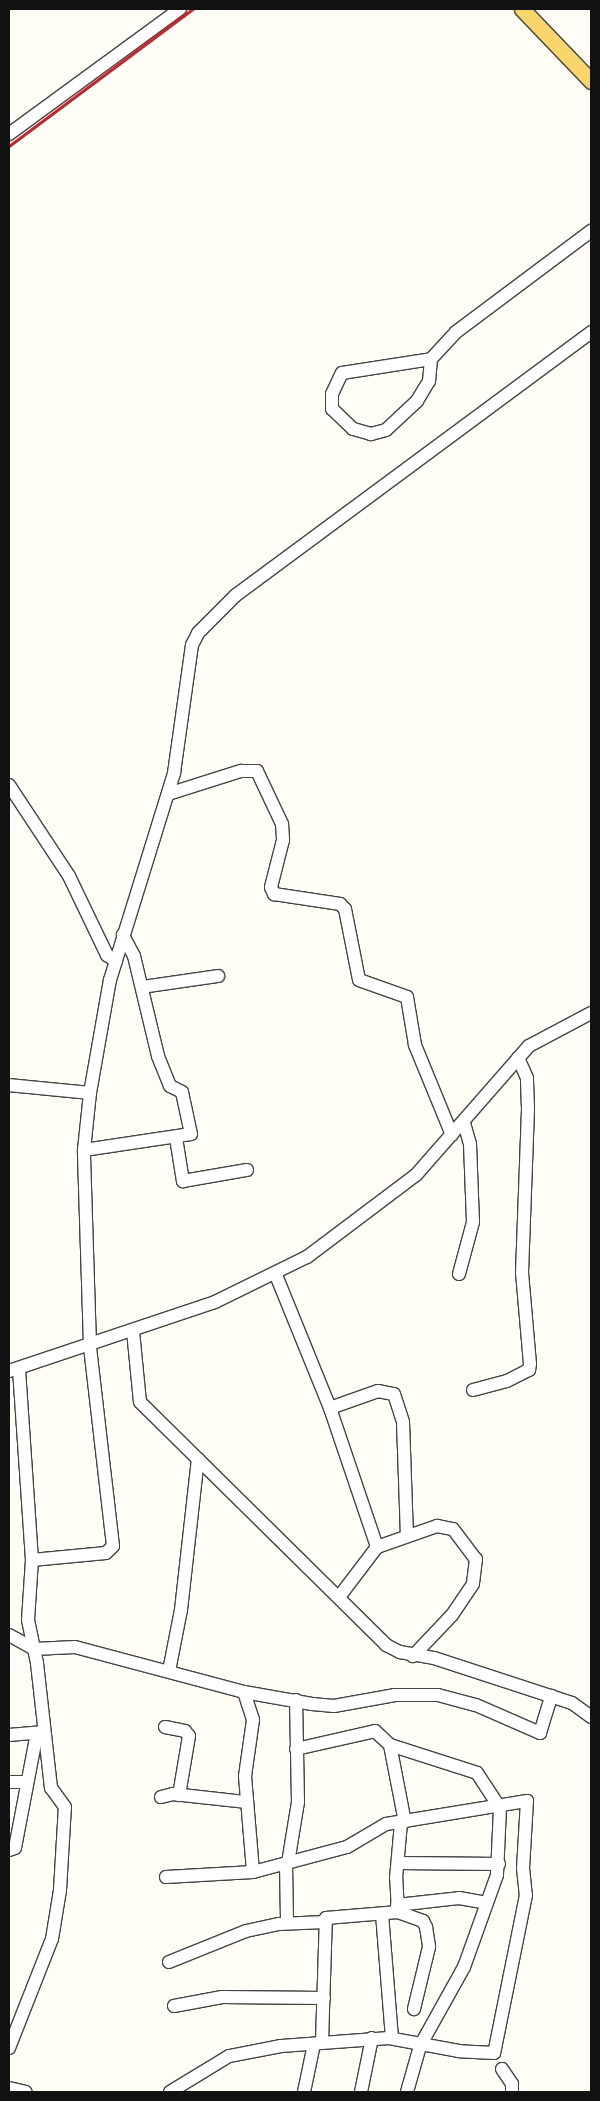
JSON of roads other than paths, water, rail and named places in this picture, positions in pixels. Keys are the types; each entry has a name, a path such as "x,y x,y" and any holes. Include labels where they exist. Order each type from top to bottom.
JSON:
{"main road":[{"path":"522,9 591,81"}],"street":[{"path":"13,131 180,9"},
{"path":"431,359 342,373 332,394 332,409 353,429 371,434 386,430 426,387 431,359 456,332 591,231"},
{"path":"32,1560 106,1553 113,1546 90,1346 84,1150 90,1093 116,961 168,794 183,729 190,656 198,634 236,595 591,332"},
{"path":"168,794 241,771 257,771 282,824 283,840 271,887 274,894 340,904 344,909 359,980 406,997 416,1045 452,1135"},
{"path":"9,785 69,876 107,954 116,961"},
{"path":"84,1150 176,1138 191,1134 182,1092 170,1086 160,1064 142,987 123,935"},
{"path":"142,987 218,976"},
{"path":"9,2048 52,1939 60,1890 65,1807 51,1788 41,1733 34,1649 28,1620 32,1560 14,1370 90,1346 215,1302 276,1275 380,1203 416,1175 464,1123 518,1058 544,1036 591,1013"},
{"path":"473,1390 507,1381 529,1370 530,1364 522,1273 528,1109 527,1078 518,1058"},
{"path":"9,1085 90,1093"},
{"path":"459,1274 473,1222 470,1144 464,1123"},
{"path":"176,1138 183,1181 248,1170"},
{"path":"276,1275 330,1408 377,1547"},
{"path":"133,1331 140,1402 386,1645 413,1656 434,1658 572,1703 591,1717"},
{"path":"330,1408 378,1391 394,1394 403,1422 407,1536"},
{"path":"169,1671 181,1610 198,1458"},
{"path":"339,1597 377,1547 447,1524 476,1559 473,1584 452,1615 413,1656"},
{"path":"9,1635 34,1649 75,1647 244,1692 334,1706 395,1695 438,1695 476,1706 540,1733 551,1696"},
{"path":"244,1692 253,1720 245,1766 246,1802"},
{"path":"288,1923 287,1863 298,1802 296,1700"},
{"path":"165,1727 185,1731 189,1736 179,1795"},
{"path":"296,1749 370,1729 390,1745 477,1773 500,1808 498,1864 487,1903 464,1967 420,2046 407,2092"},
{"path":"9,1735 41,1733"},
{"path":"9,1850 15,1848 27,1782 41,1733"},
{"path":"390,1745 403,1823 398,1863 398,1909"},
{"path":"9,1782 27,1782"},
{"path":"160,1797 179,1795 246,1802 250,1805 253,1872"},
{"path":"166,1877 253,1872 341,1849 386,1824 500,1808 527,1801 523,1868 526,1895 496,2051 475,2053 420,2046 392,2038 318,2043 229,2056 170,2092"},
{"path":"398,1863 498,1864"},
{"path":"304,2092 318,2043 324,1998 326,1918 382,1914 398,1909 459,1898 487,1903"},
{"path":"398,1909 423,1921 426,1927 429,1947 414,2010"},
{"path":"382,1914 392,2038"},
{"path":"169,1962 246,1932 288,1923 325,1922"},
{"path":"174,2006 222,1997 324,1998"},
{"path":"361,2092 372,2038"},
{"path":"502,2069 512,2084 512,2092"},
{"path":"9,2088 26,2092"}],"railway":[{"path":"9,146 193,9"}]}
